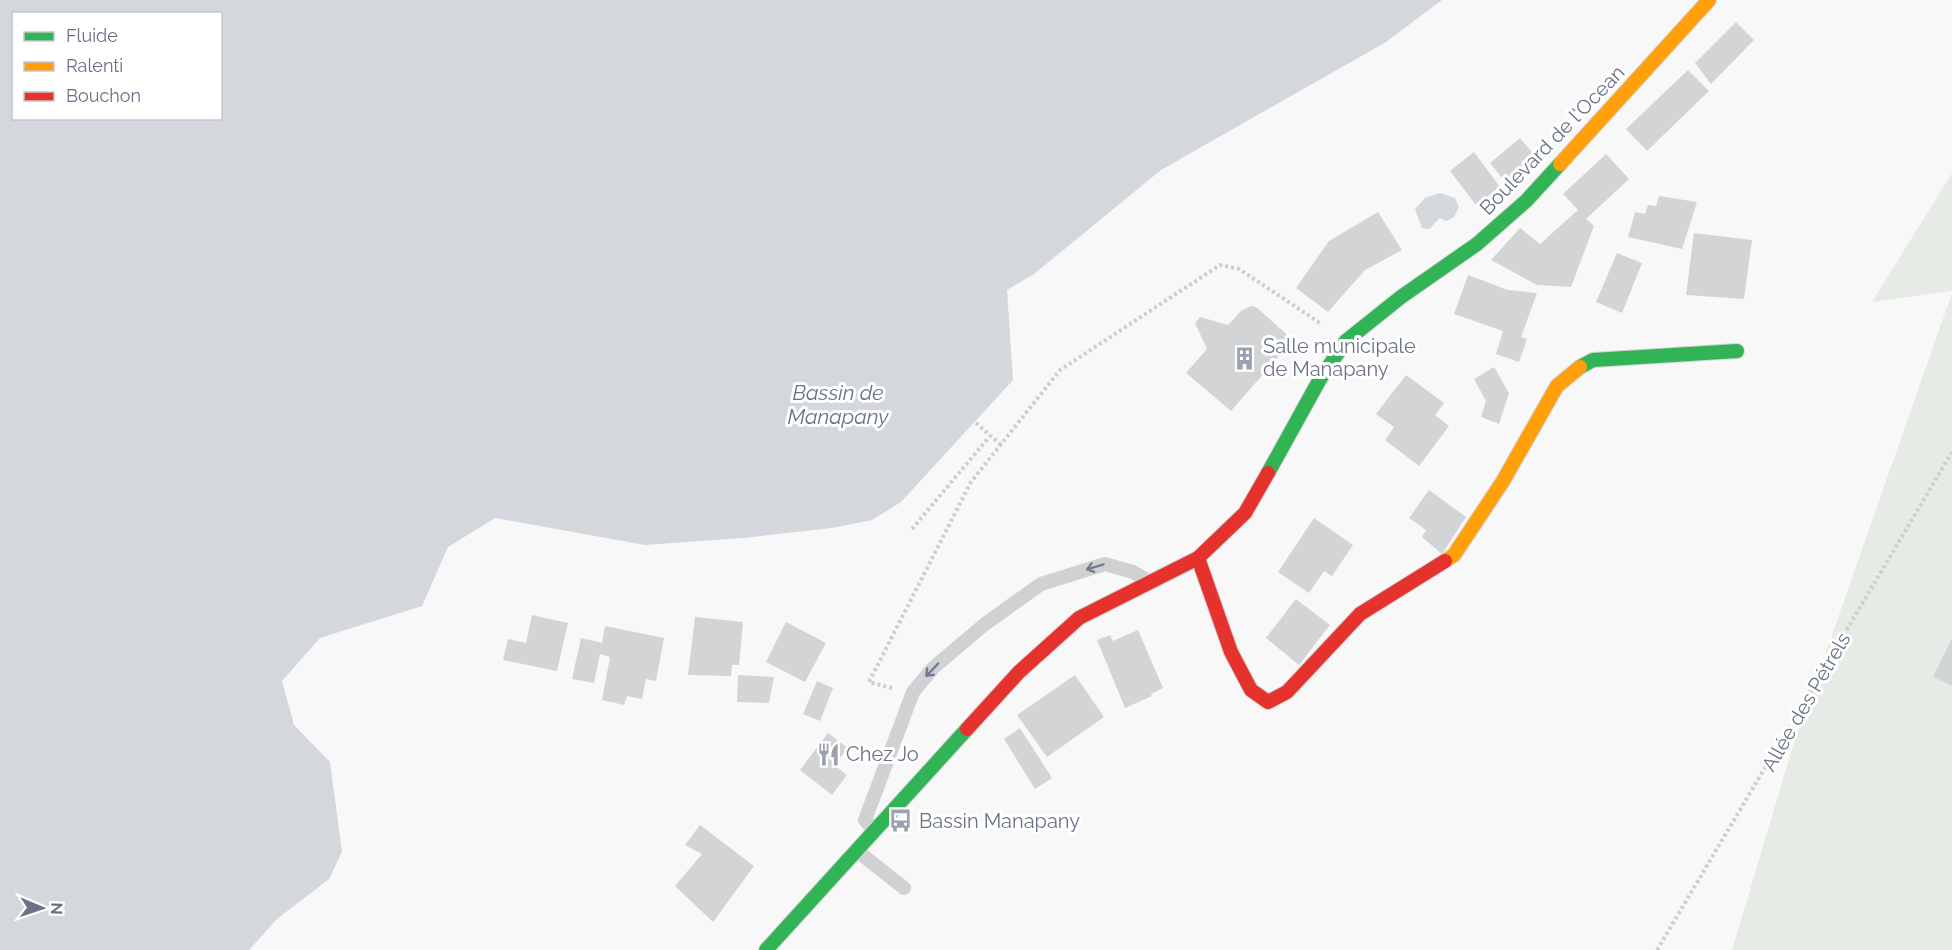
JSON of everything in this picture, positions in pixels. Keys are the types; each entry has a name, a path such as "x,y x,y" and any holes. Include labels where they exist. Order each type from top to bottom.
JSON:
{"street":[{"name":"Boulevard de l'Ocean","path":"766,950 873,829 1019,672 1079,618 1198,558 1245,513 1320,379 1346,341 1401,297 1477,244 1526,201 1709,0"},
{"path":"1198,558 1231,652 1251,690 1268,702 1287,692 1360,614 1454,555 1503,481 1557,386 1574,370 1593,360 1737,351"}],"lane":[{"path":"873,829 865,820 914,692 933,668 985,624 1041,584 1105,564 1133,572 1149,581"},
{"path":"856,850 904,888"}],"path":[{"path":"869,682 971,482 1060,370 1220,265 1239,269 1346,341"},
{"path":"976,423 1000,446"},
{"path":"912,529 990,436"},
{"name":"Allée des Pétrels","path":"1658,950 1952,452"}],"shaded area":[{"path":"1952,173 1952,291 1872,302"},
{"path":"1952,293 1952,950 1732,950 1792,749"}],"water":[{"name":"Bassin de Manapany","path":"0,0 1442,0 1386,42 1161,170 1034,274 1007,290 1013,380 901,502 872,520 832,528 743,538 645,545 495,518 448,547 422,606 320,638 282,681 294,725 330,762 342,852 329,879 277,919 249,950 0,950"},
{"path":"1440,193 1455,198 1459,207 1454,217 1446,221 1440,218 1429,229 1422,228 1415,209 1425,198"}],"building":[{"path":"1736,22 1754,40 1711,84 1695,63"},
{"path":"1688,70 1709,91 1647,151 1626,129"},
{"path":"1520,138 1537,158 1506,183 1490,163"},
{"path":"1474,152 1500,187 1476,205 1450,171"},
{"path":"1606,154 1629,179 1586,219 1594,226 1571,287 1537,285 1491,260 1520,228 1540,244 1578,210 1563,194"},
{"path":"1659,196 1697,202 1682,249 1628,237 1635,212 1645,214 1648,205 1656,206"},
{"path":"1378,212 1402,250 1365,270 1328,312 1296,288 1329,241"},
{"path":"1694,233 1752,240 1744,299 1686,295"},
{"path":"1617,253 1642,263 1622,313 1596,302"},
{"path":"1468,275 1508,290 1537,293 1521,337 1527,339 1519,362 1496,354 1503,331 1454,314"},
{"path":"1251,306 1256,307 1293,340 1231,411 1186,373 1207,349 1195,323 1200,317 1228,325 1241,311"},
{"path":"1494,367 1509,393 1499,424 1481,417 1486,401 1474,379"},
{"path":"1406,375 1444,403 1435,415 1449,426 1419,466 1385,440 1394,427 1376,414"},
{"path":"1429,490 1466,517 1442,554 1422,537 1426,530 1409,518"},
{"path":"1314,518 1353,545 1332,576 1324,571 1309,593 1278,572"},
{"path":"1296,599 1330,625 1299,665 1266,638"},
{"path":"532,615 568,623 557,671 503,660 508,639 526,643"},
{"path":"695,617 743,622 739,665 732,665 731,676 688,675"},
{"path":"786,622 826,643 805,682 766,662"},
{"path":"605,626 664,638 656,681 646,679 642,699 627,696 624,705 602,700 610,657 600,654 594,683 572,679 581,638 602,643"},
{"path":"1138,630 1163,688 1151,694 1152,696 1125,708 1097,640 1110,635 1113,641"},
{"path":"1952,638 1952,686 1933,677"},
{"path":"738,675 774,677 769,703 737,702"},
{"path":"1075,675 1104,717 1047,757 1017,715"},
{"path":"817,681 833,688 820,721 803,714"},
{"path":"1020,728 1052,778 1035,789 1004,739"},
{"name":"Chez Jo","path":"828,733 848,748 834,765 847,775 832,795 800,770"},
{"path":"700,825 754,866 713,922 675,886 702,854 685,845"}],"traffic: fast":[{"path":"1268,473 1320,379 1346,341 1401,297 1477,244 1526,201 1560,164"},
{"path":"1580,367 1593,360 1737,351"},
{"path":"766,950 967,729"}],"traffic: slow":[{"path":"1560,164 1709,0"},
{"path":"1445,561 1454,555 1503,481 1557,386 1580,367"}],"traffic: jam":[{"path":"967,729 1019,672 1079,618 1198,558 1245,513 1268,473"},
{"path":"1198,558 1231,652 1251,690 1268,702 1287,692 1360,614 1445,561"}],"place":[{"name":"Salle municipale de Manapany","path":"1245,358"},
{"name":"Chez Jo","path":"828,754"},
{"name":"Bassin Manapany","path":"901,821"}]}
